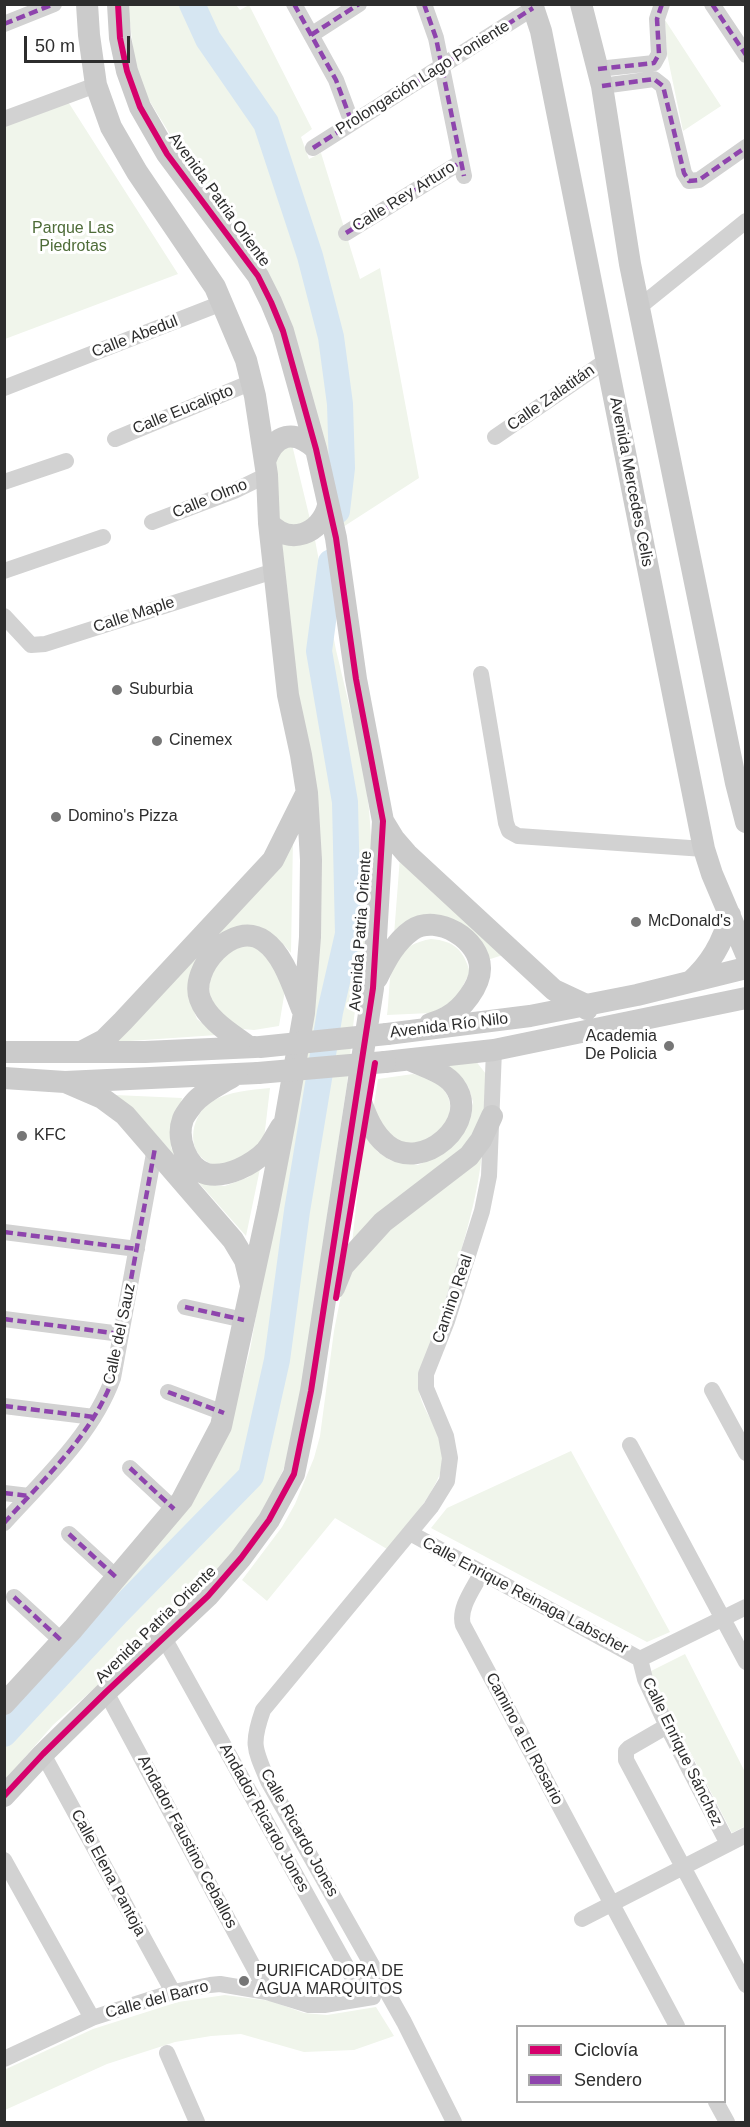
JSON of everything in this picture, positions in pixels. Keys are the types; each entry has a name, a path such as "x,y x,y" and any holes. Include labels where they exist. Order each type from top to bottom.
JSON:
{"main road":[{"path":"4,1704 117,1578 182,1500 221,1426 285,1121 304,1013 310,937 311,860 307,792 288,695 269,523 266,468 252,382 246,360 215,287 137,172 111,127 96,85 87,4"},
{"name":"Avenida Patria Oriente","path":"4,1796 106,1692 208,1596 241,1558 269,1520 294,1474 311,1391 373,988 383,821 356,679 336,538 316,449 283,331 258,276 167,154 140,107 127,71 120,38 118,4"},
{"path":"581,4 600,78 638,308 746,822"},
{"name":"Avenida Mercedes Celis","path":"533,6 541,31 704,849 746,954"},
{"path":"266,468 269,452 282,439 293,435 308,442 316,449"},
{"path":"269,523 276,531 285,534 302,533 320,524 328,506"},
{"path":"81,1053 104,1040 273,860 307,792"},
{"path":"383,821 407,854 554,990 586,1005 590,1030"},
{"path":"690,982 709,963 717,951 729,915"},
{"path":"373,988 397,942 414,928 434,924 452,929 466,941 477,955 480,969 477,983 464,1002 449,1016 413,1030"},
{"path":"254,1047 207,1013 199,997 201,976 211,956 225,942 245,936 263,940 278,956 304,1013"},
{"name":"Avenida Río Nilo","path":"4,1052 81,1053 254,1047 387,1034 530,1016 746,968"},
{"name":"Avenida Río Nilo","path":"4,1078 65,1082 234,1076 385,1062 494,1050 746,998"},
{"path":"357,1092 372,1128 389,1147 410,1153 428,1150 438,1145 458,1123 461,1104 459,1095 455,1086 447,1078 409,1059"},
{"path":"234,1076 200,1098 183,1119 181,1134 184,1152 192,1164 205,1173 225,1175 245,1166 265,1151 285,1121"},
{"path":"65,1082 102,1098 117,1109 155,1148 233,1240 245,1260 251,1288"},
{"path":"324,1311 343,1266 355,1251 383,1222 469,1156 481,1140 492,1116"}],"street":[{"path":"4,24 54,4"},
{"path":"294,4 336,80 352,123"},
{"path":"311,35 359,4"},
{"path":"424,4 436,38 442,66"},
{"path":"600,78 654,63 659,54 657,19 662,4"},
{"path":"712,4 746,56"},
{"name":"Prolongación Lago Poniente","path":"314,148 533,6"},
{"name":"Calle Rey Arturo","path":"346,233 463,169 442,66"},
{"path":"600,78 654,79 660,82 663,86 684,173 689,182 699,180 746,147"},
{"path":"4,120 96,85"},
{"path":"638,308 746,221"},
{"name":"Calle Abedul","path":"4,388 222,303"},
{"name":"Calle Zalatitán","path":"495,436 607,360"},
{"name":"Calle Eucalipto","path":"115,439 252,382"},
{"path":"4,482 66,461"},
{"name":"Calle Olmo","path":"152,522 234,491 266,468"},
{"path":"4,572 102,537"},
{"name":"Calle Maple","path":"4,616 31,645 45,644 274,571"},
{"path":"481,674 509,831 518,836 704,849"},
{"name":"Camino Real","path":"410,1533 431,1507 447,1481 450,1458 446,1436 426,1388 426,1374 447,1321 482,1211 489,1176 494,1050"},
{"name":"Calle del Sauz","path":"4,1523 80,1439 105,1399 113,1378 155,1148"},
{"path":"4,1232 137,1249"},
{"path":"185,1307 244,1320"},
{"path":"4,1319 121,1334"},
{"path":"712,1390 746,1453"},
{"path":"168,1392 224,1413"},
{"path":"4,1406 94,1418"},
{"path":"630,1445 746,1662"},
{"path":"130,1468 174,1509"},
{"path":"4,1493 29,1496"},
{"name":"Calle Enrique Reinaga Labscher","path":"410,1533 640,1659"},
{"name":"Calle Ricardo Jones","path":"410,1533 263,1710 254,1735 257,1756 268,1780 389,1995 454,2122"},
{"path":"69,1534 117,1578"},
{"name":"Camino a El Rosario","path":"482,1572 462,1611 463,1625 675,2025"},
{"path":"15,1597 62,1641"},
{"path":"640,1659 746,1607"},
{"name":"Andador Ricardo Jones","path":"164,1638 364,1998"},
{"name":"Calle Enrique Sánchez","path":"640,1659 645,1679 667,1726 728,1844"},
{"name":"Andador Faustino Ceballos","path":"106,1692 267,1992"},
{"path":"667,1726 629,1748 626,1757 682,1868 746,1985"},
{"name":"Calle Elena Pantoja","path":"43,1754 172,1992"},
{"path":"582,1919 746,1835"},
{"path":"4,1860 92,2018"},
{"name":"Calle del Barro","path":"4,2059 92,2018 172,1992 220,1984 267,1992 309,2005 324,2005 389,1995"},
{"path":"167,2054 197,2122"},
{"path":"717,2103 727,2122"}],"green space":[{"path":"128,5 236,5 240,10 249,5 312,129 301,137 309,159 321,153 360,279 380,268 419,478 343,527 312,402 198,180 144,92 135,66"},
{"path":"665,20 721,106 683,131 667,54"},
{"name":"Parque Las Piedrotas","path":"65,97 178,274 5,339 5,122"},
{"path":"288,428 315,540 336,650 363,763 373,864 347,1084 293,1441 283,1470 265,1508 246,1536 176,1616 53,1725 5,1780 5,1716 105,1609 241,1385 250,1350 308,1021 298,691 270,434"},
{"path":"293,838 291,953 268,934 238,928 190,1001 197,1019 217,1035 114,1042"},
{"path":"400,857 503,955 484,961 468,934 394,935"},
{"path":"431,939 446,942 457,948 467,964 470,972 455,1001 431,1013 387,1015 393,963 409,946"},
{"path":"251,945 265,951 285,990 279,1026 254,1030 242,1029 229,1021 210,1000 211,975 219,960 235,947"},
{"path":"475,1060 486,1074 487,1106 475,1137 352,1244 364,1133 378,1152 390,1160 418,1165 444,1153 471,1116 473,1102 468,1086 447,1066"},
{"path":"413,1074 436,1083 447,1095 450,1109 445,1123 435,1134 422,1142 407,1144 393,1138 373,1111 378,1079"},
{"path":"270,1088 264,1139 229,1168 211,1164 199,1155 193,1140 199,1114 204,1107 232,1093"},
{"path":"115,1095 182,1098 171,1148 200,1179 212,1185 225,1186 249,1177 261,1164 246,1236 137,1113"},
{"path":"482,1154 475,1196 464,1239 419,1379 422,1401 442,1443 444,1454 439,1477 419,1510 387,1549 335,1518 267,1601 242,1580 282,1527 295,1504 314,1458 320,1436 334,1331 342,1290 369,1247"},
{"path":"571,1451 670,1632 647,1642 431,1528 447,1508"},
{"path":"685,1654 745,1772 745,1826 732,1833 649,1672"},
{"path":"225,1995 271,2001 304,2013 327,2015 376,2007 394,2036 354,2050 304,2052 241,2034 175,2042 107,2064 5,2110 4,2070 93,2029 178,2002"}],"waterway":[{"path":"192,4 208,39 266,123 310,256 331,337 340,404 342,468 337,511"},
{"path":"4,1734 117,1613 251,1476 277,1360 297,1211 330,1012 348,934 345,802 319,651 331,562"}],"marked path":[{"path":"4,24 54,4"},
{"path":"294,4 336,80 352,123"},
{"path":"311,35 359,4"},
{"path":"424,4 436,38 464,176"},
{"path":"598,69 654,63 659,54 657,19 662,4"},
{"path":"712,4 746,55"},
{"path":"313,148 533,8"},
{"path":"602,86 654,79 663,86 684,173 689,181 699,180 746,147"},
{"path":"346,233 461,162"},
{"path":"4,1523 51,1473 80,1437 104,1399 113,1378 155,1148"},
{"path":"4,1232 137,1249"},
{"path":"185,1307 244,1320"},
{"path":"4,1319 121,1334"},
{"path":"168,1392 224,1413"},
{"path":"4,1406 94,1417"},
{"path":"130,1468 174,1509"},
{"path":"4,1493 29,1496"},
{"path":"69,1534 117,1578"},
{"path":"14,1597 62,1641"}],"cycle path":[{"path":"4,1796 106,1692 208,1596 241,1558 269,1520 294,1474 311,1391 373,988 383,821 356,679 336,538 316,449 283,331 258,276 167,154 140,107 127,71 120,38 118,4"},
{"path":"336,1298 375,1063"}],"place":[{"name":"Suburbia","path":"117,690"},
{"name":"Cinemex","path":"157,741"},
{"name":"Domino's Pizza","path":"56,817"},
{"name":"McDonald's","path":"636,922"},
{"name":"Academia De Policia","path":"669,1046"},
{"name":"KFC","path":"22,1136"},
{"name":"PURIFICADORA DE AGUA MARQUITOS","path":"244,1981"}]}
